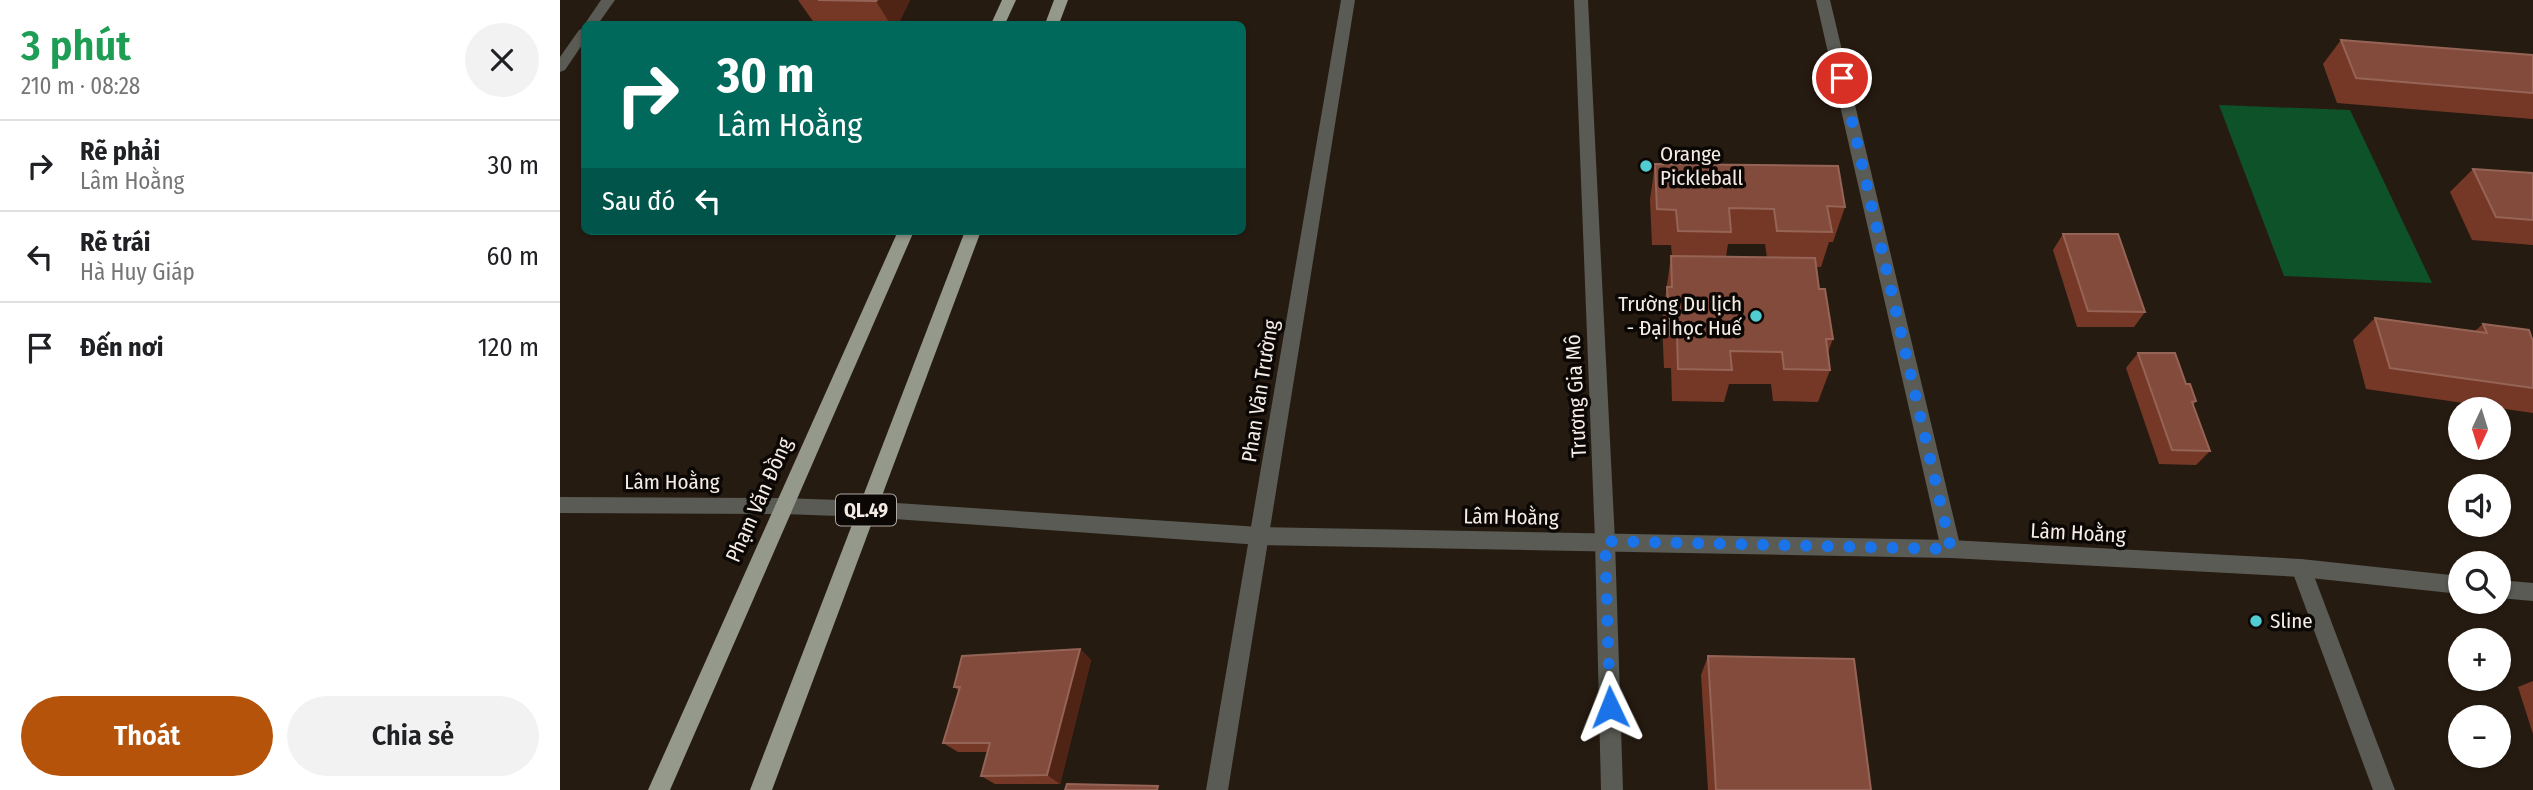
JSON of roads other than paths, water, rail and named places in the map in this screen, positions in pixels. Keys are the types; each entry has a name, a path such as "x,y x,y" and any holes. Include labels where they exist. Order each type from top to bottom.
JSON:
{"main road":[{"path":"999,21 1009,0"},
{"path":"1053,21 1061,0"},
{"name":"Phạm Văn Đồng","path":"659,790 904,235"},
{"name":"QL.49","path":"761,790 971,235"}],"street":[{"path":"593,21 608,0"},
{"name":"Phan Văn Trường","path":"1217,790 1348,0"},
{"name":"Trương Gia Mô","path":"1581,0 1605,541 1612,790"},
{"path":"1824,0 1951,549"},
{"path":"560,67 581,37"},
{"name":"Lâm Hoằng","path":"560,505 866,509 1260,536 1951,549 2301,568 2448,584"},
{"path":"2301,568 2384,790"},
{"path":"2511,590 2533,592"}],"place":[{"name":"Orange Pickleball","path":"1646,166"},
{"name":"Trường Du lịch - Đại học Huế","path":"1756,316"},
{"name":"Sline","path":"2256,621"}]}
